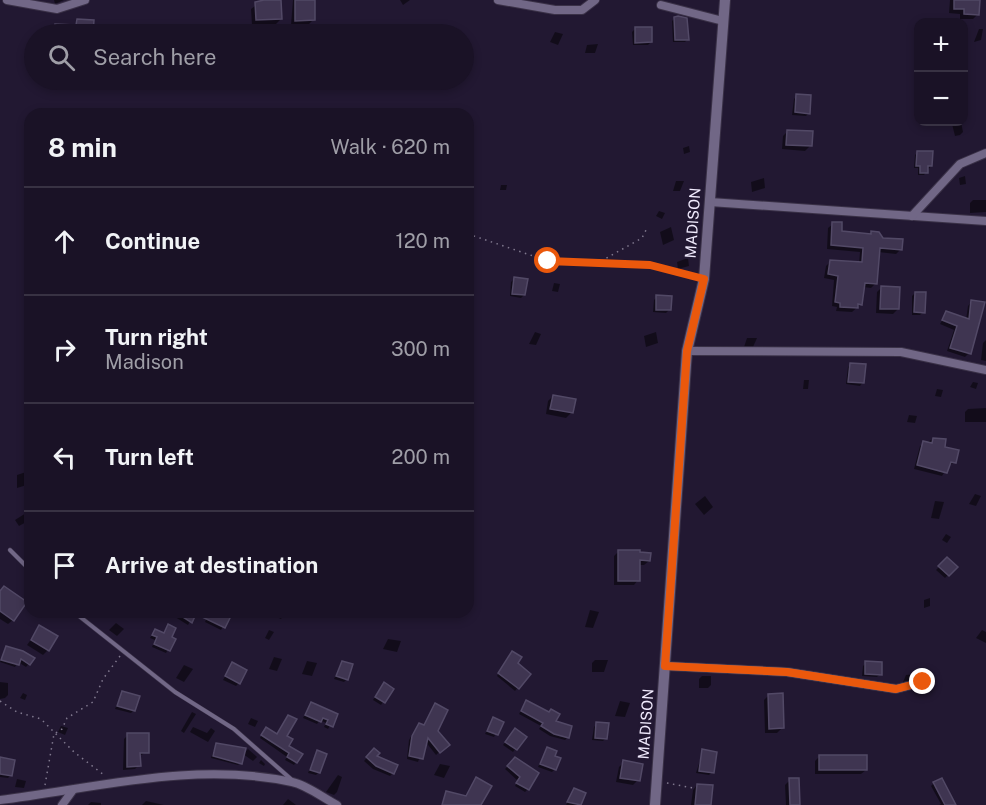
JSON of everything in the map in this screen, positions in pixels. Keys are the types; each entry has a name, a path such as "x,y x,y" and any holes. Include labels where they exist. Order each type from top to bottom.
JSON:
{"street":[{"path":"7,0 57,9 85,0"},
{"path":"498,0 555,10 582,10 595,0"},
{"name":"MADISON","path":"655,805 687,351 704,279 725,0"},
{"path":"661,5 723,21"},
{"path":"912,216 960,164 986,153"},
{"path":"710,202 986,221"},
{"path":"687,351 901,352 986,370"},
{"path":"665,666 787,672 896,689 923,682"},
{"path":"0,800 181,774 230,774 294,782 337,805"},
{"path":"62,805 73,789"}],"lane":[{"path":"10,549 24,564"},
{"path":"82,618 175,692 234,729 294,782"}],"path":[{"path":"595,264 642,238 647,228"},
{"path":"474,236 548,261 650,265 704,279"},
{"path":"43,795 54,734 62,729 67,718 93,702 103,680 123,651"},
{"path":"0,701 17,712 41,718 54,734 114,783"},
{"path":"657,781 693,788"}],"building":[{"path":"281,0 282,19 256,20 255,2"},
{"path":"295,0 315,0 315,20 295,21"},
{"path":"954,0 980,0 979,15 964,14 964,9 954,9"},
{"path":"674,17 687,18 689,40 675,40"},
{"path":"77,19 94,20 94,24 76,24"},
{"path":"635,27 652,27 652,42 635,43"},
{"path":"796,94 811,95 810,114 795,112"},
{"path":"787,130 813,131 812,146 786,145"},
{"path":"917,151 933,151 932,166 928,166 928,173 920,173 920,166 916,166"},
{"path":"832,222 842,222 842,231 871,234 871,231 879,232 883,238 903,239 902,250 880,248 877,284 865,283 862,305 858,304 858,308 840,307 840,303 835,302 838,276 828,274 830,260 862,262 863,248 831,245"},
{"path":"514,277 528,279 525,295 512,294"},
{"path":"881,286 900,287 899,309 880,309"},
{"path":"915,292 926,292 925,313 914,312"},
{"path":"656,295 672,296 671,310 656,310"},
{"path":"971,300 985,302 971,354 950,348 957,326 942,320 946,311 969,319"},
{"path":"850,363 866,364 864,383 848,382"},
{"path":"553,395 576,399 573,413 550,409"},
{"path":"933,438 946,439 945,447 959,450 956,463 951,462 947,473 917,465 923,441 932,443"},
{"path":"618,550 640,550 640,552 651,553 650,561 640,560 640,581 618,581"},
{"path":"947,557 958,567 949,576 938,566"},
{"path":"4,586 24,600 24,606 14,621 0,611 0,591"},
{"path":"184,618 194,618 192,623"},
{"path":"204,618 230,618 225,628"},
{"path":"168,624 176,628 172,637 176,639 170,651 154,644 157,637 152,635 155,629 164,633"},
{"path":"39,625 58,636 49,651 31,640"},
{"path":"6,646 23,651 35,658 30,665 21,659 19,665 1,660"},
{"path":"512,651 522,657 518,663 531,674 519,689 498,673"},
{"path":"342,661 353,664 348,680 336,676"},
{"path":"865,661 882,662 882,675 865,674"},
{"path":"232,662 247,670 240,684 225,676"},
{"path":"384,682 394,689 385,703 375,697"},
{"path":"122,691 140,696 135,711 117,706"},
{"path":"783,693 784,728 769,729 768,694"},
{"path":"526,700 549,712 551,709 560,714 556,721 572,726 569,738 554,734 541,726 543,723 521,711"},
{"path":"311,702 338,714 333,727 326,724 328,720 323,718 321,722 305,715"},
{"path":"435,703 448,710 438,731 450,745 440,753 428,738 423,759 409,756 412,736 419,723 424,725"},
{"path":"288,715 297,719 287,736 293,739 289,746 303,754 297,763 287,757 289,753 261,735 266,727 277,734"},
{"path":"493,717 504,722 498,735 487,731"},
{"path":"596,722 609,723 607,739 595,738"},
{"path":"515,728 527,737 517,750 505,742"},
{"path":"127,733 149,733 149,753 140,753 141,766 127,767"},
{"path":"216,743 246,748 242,764 213,756"},
{"path":"547,747 557,751 555,756 561,758 556,770 540,764"},
{"path":"374,748 380,753 377,756 398,765 394,774 376,766 366,757"},
{"path":"702,749 717,752 714,773 699,771"},
{"path":"317,750 327,754 320,773 310,770"},
{"path":"819,755 867,755 867,770 819,770"},
{"path":"0,757 15,760 12,776 0,774"},
{"path":"515,757 539,773 529,790 516,783 520,777 507,766"},
{"path":"623,760 643,764 640,781 620,778"},
{"path":"476,777 492,786 481,805 442,805 446,791 466,796"},
{"path":"789,778 799,778 800,805 790,805"},
{"path":"942,778 956,805 945,805 933,782"},
{"path":"697,784 713,785 711,805 695,805"},
{"path":"574,788 586,793 581,805 567,802"}],"route":[{"path":"548,261 578,264 650,265 704,279 687,351 665,666 787,672 896,689 923,682"}]}
